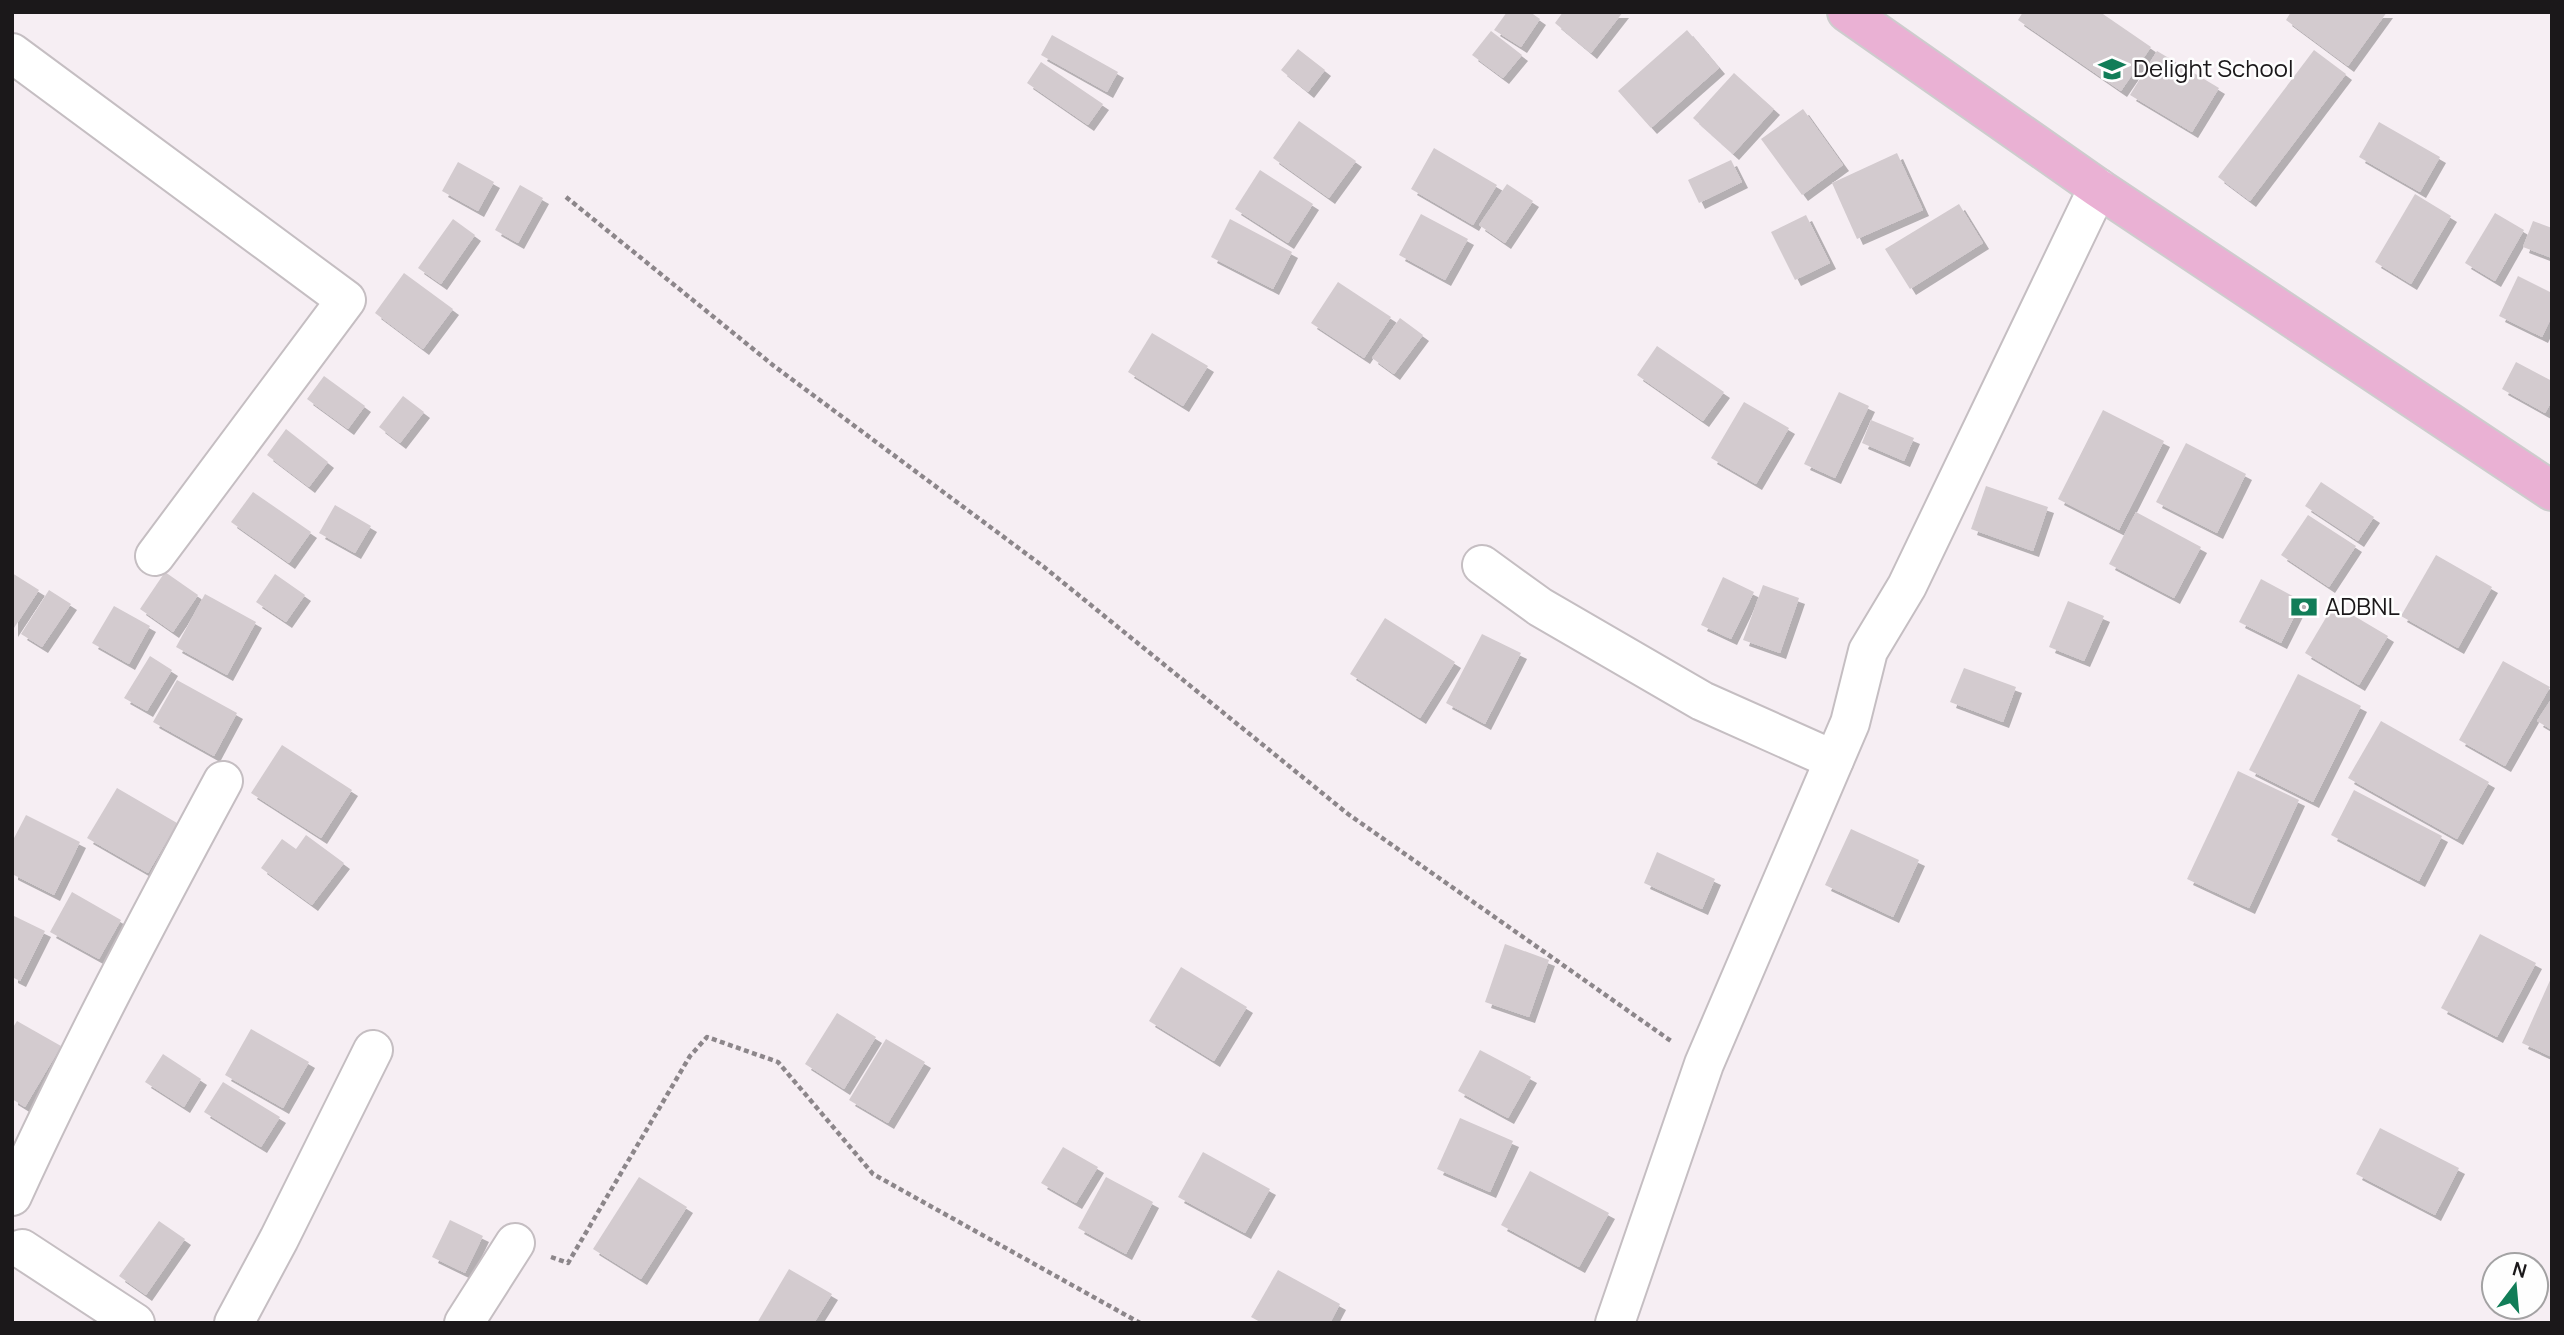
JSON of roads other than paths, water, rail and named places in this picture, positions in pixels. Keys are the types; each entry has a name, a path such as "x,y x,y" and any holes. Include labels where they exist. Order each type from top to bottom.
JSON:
{"main road":[{"path":"1847,12 2098,188 2552,491"}],"street":[{"path":"12,53 346,300 155,556"},
{"path":"1615,1323 1704,1064 1850,723 1868,651 1907,586 2098,188"},
{"path":"1482,565 1540,607 1702,701 1834,760"},
{"path":"12,1196 75,1063 156,904 223,781"},
{"path":"234,1323 279,1239 373,1049"},
{"path":"464,1323 514,1243"},
{"path":"16,1254 135,1323"}],"place":[{"name":"Delight School","path":"2112,69"},
{"name":"ADBNL","path":"2304,607"}]}
